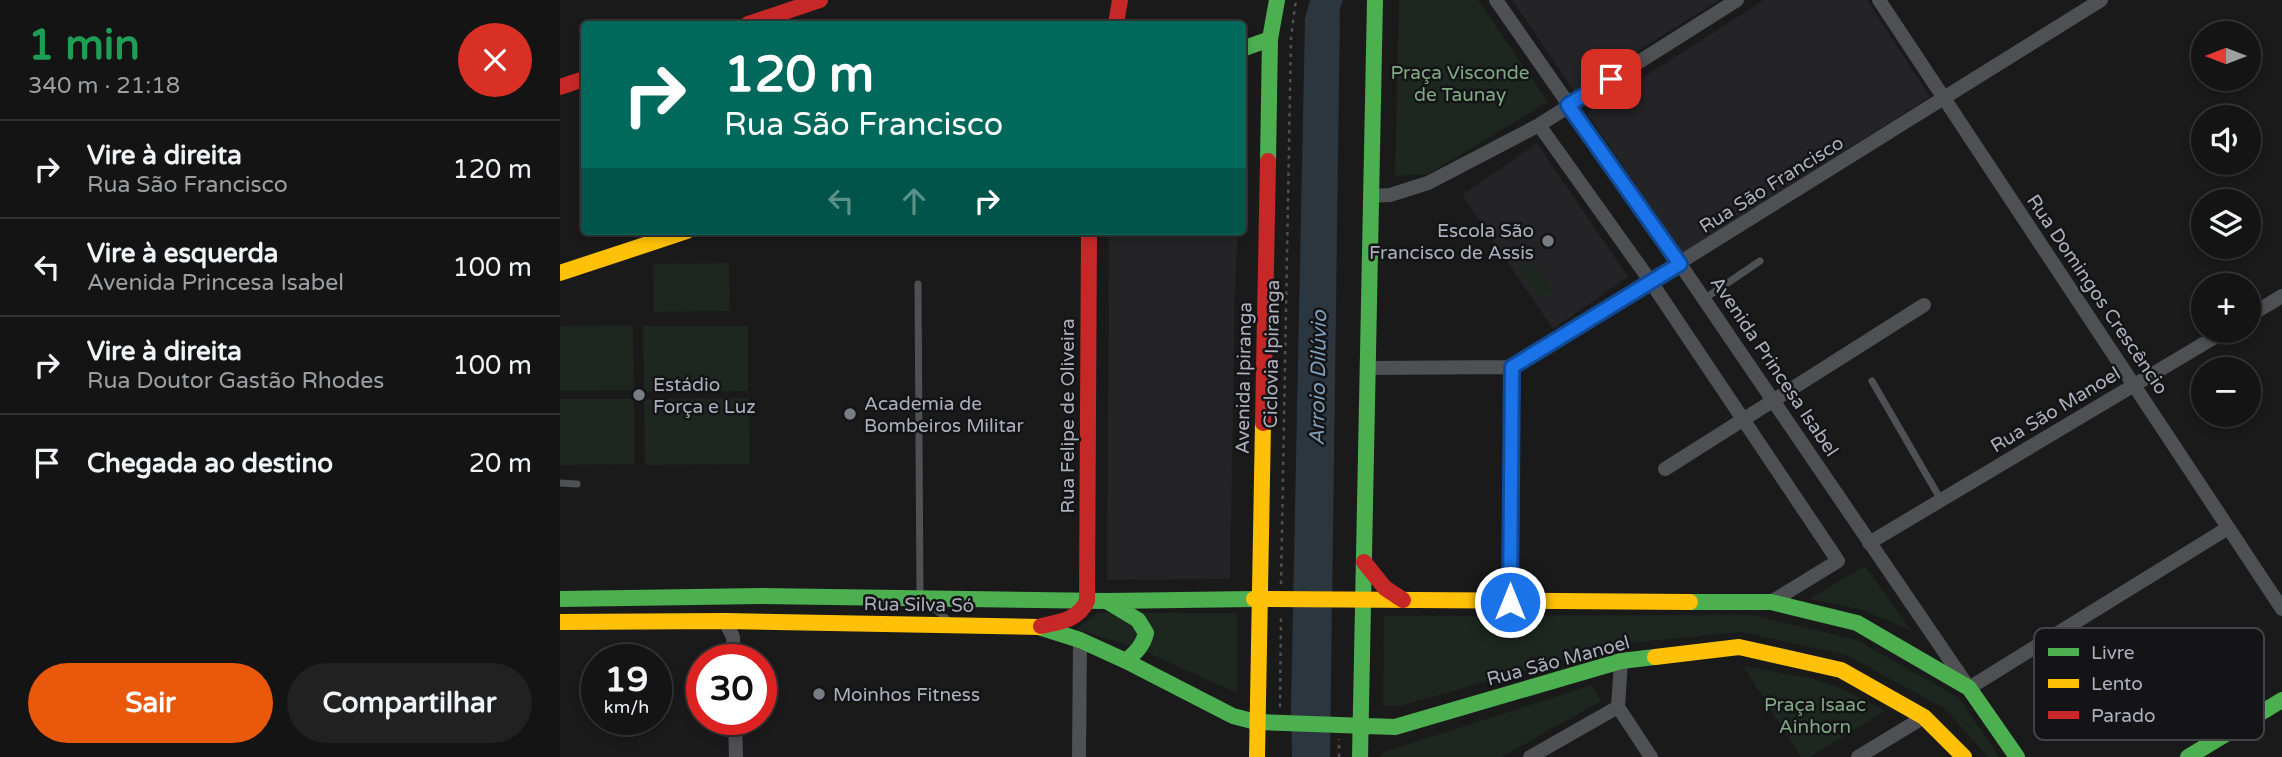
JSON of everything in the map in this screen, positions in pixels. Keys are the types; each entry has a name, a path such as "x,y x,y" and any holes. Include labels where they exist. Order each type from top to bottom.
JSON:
{"main road":[{"path":"756,21 820,0"},
{"path":"1116,21 1120,0"},
{"name":"Avenida Ipiranga","path":"1257,757 1270,39 1277,0"},
{"path":"1360,757 1375,0"},
{"path":"1246,48 1270,39"},
{"path":"560,88 581,80"},
{"path":"560,273 675,235"},
{"name":"Rua Felipe de Oliveira","path":"1087,601 1089,235"},
{"path":"1364,562 1385,588 1403,600"},
{"name":"Rua Silva Só","path":"560,599 761,596 1087,601 1283,599"},
{"name":"Rua São Manoel","path":"1283,599 1770,602 1857,623 1969,688"},
{"path":"1039,627 1073,619 1087,601"},
{"path":"1107,601 1137,618 1144,629 1143,644 1126,660"},
{"name":"Rua Silva Só","path":"560,622 725,621 1039,627 1080,640 1126,660 1233,716 1256,722 1280,716 1333,724"},
{"name":"Rua São Manoel","path":"1333,724 1395,727 1621,661 1739,647 1841,670 1924,717"},
{"name":"Avenida Princesa Isabel","path":"1969,688 2017,757"},
{"path":"2264,712 2282,701"},
{"path":"1924,717 1965,757"},
{"path":"2188,757 2217,740"}],"street":[{"name":"Avenida Princesa Isabel","path":"1496,0 1969,688"},
{"path":"1371,196 1390,195 1428,183 1539,125 1737,0"},
{"name":"Rua Domingos Crescêncio","path":"1880,0 2282,609"},
{"name":"Rua São Francisco","path":"1512,367 2101,0"},
{"path":"1539,125 1651,282 1838,561 1770,602"},
{"path":"2261,309 2282,296"},
{"path":"1665,469 1924,305"},
{"name":"Rua São Manoel","path":"1869,543 2206,343"},
{"path":"1367,368 1512,367 1510,602"},
{"path":"2066,628 2228,528"},
{"path":"725,621 733,644"},
{"path":"1079,757 1080,640"},
{"path":"1969,688 2034,648"},
{"path":"1621,661 1618,707 1651,757"},
{"path":"1530,757 1618,707"},
{"path":"1858,757 1924,717"},
{"path":"736,735 736,757"}],"lane":[{"path":"1704,299 1760,261"},
{"path":"918,284 920,597 955,626"},
{"path":"1872,381 1941,500"},
{"path":"560,483 577,484"}],"path":[{"name":"Ciclovia Ipiranga","path":"1280,716 1291,37 1296,0"}],"shaded area":[{"path":"1512,0 1719,0 1574,91"},
{"path":"1764,0 1867,0 1930,97 1682,253 1587,113"},
{"name":"Escola São Francisco de Assis","path":"1537,143 1628,277 1553,329 1462,195"},
{"path":"1109,235 1238,235 1230,579 1107,580"}],"green space":[{"name":"Praça Visconde de Taunay","path":"1399,0 1478,0 1548,102 1428,174 1395,176"},
{"path":"1531,261 1552,289 1540,298 1519,270"},
{"path":"729,263 730,311 654,312 653,264"},
{"path":"633,325 634,390 560,391 560,326"},
{"path":"643,326 748,326 748,391 644,392"},
{"path":"749,398 750,464 645,465 644,399"},
{"path":"560,399 634,399 634,464 560,465"},
{"path":"1865,566 1912,631 1863,610 1809,599"},
{"path":"1097,613 1237,613 1237,693 1139,649 1077,629"},
{"path":"1753,615 1857,640 1959,698 1999,757 1988,757 1944,708 1846,655 1742,632 1618,644 1400,706 1383,706 1384,616"},
{"name":"Praça Isaac Ainhorn","path":"1743,666 1811,678 1843,689 1885,711 1810,757 1801,757"},
{"path":"1592,685 1601,701 1502,757 1381,757 1381,753"}],"water":[{"name":"Arroio Dilúvio","path":"1310,0 1343,0 1340,8 1330,757 1292,757 1305,19"}],"traffic: fast":[{"path":"1268,161 1270,39 1277,0"},
{"path":"1360,757 1375,0"},
{"path":"1246,48 1270,39"},
{"path":"560,599 761,596 1107,601 1254,599"},
{"path":"1108,602 1138,620 1146,633 1141,645 1126,661"},
{"path":"1690,602 1771,602 1857,623 1969,688 2017,757"},
{"path":"1039,627 1080,640 1233,716 1256,722 1395,727 1621,661 1655,657"},
{"path":"2264,711 2282,700"},
{"path":"2188,757 2216,740"}],"traffic: slow":[{"path":"560,273 675,235"},
{"path":"1257,757 1263,423"},
{"path":"1254,599 1690,602"},
{"path":"560,622 725,621 1039,627"},
{"path":"1655,657 1739,647 1841,670 1924,717 1964,757"}],"traffic: jam":[{"path":"757,21 820,0"},
{"path":"1116,21 1120,0"},
{"path":"560,87 581,80"},
{"path":"1263,423 1268,161"},
{"path":"1041,626 1074,616 1087,601 1089,235"},
{"path":"1364,562 1385,588 1403,600"}],"place":[{"name":"Escola São Francisco de Assis","path":"1548,241"},
{"name":"Estádio Força e Luz","path":"639,395"},
{"name":"Academia de Bombeiros Militar","path":"850,414"},
{"name":"Moinhos Fitness","path":"819,694"}],"route":[{"path":"1510,602 1512,367 1680,264 1568,105 1611,79"}]}
